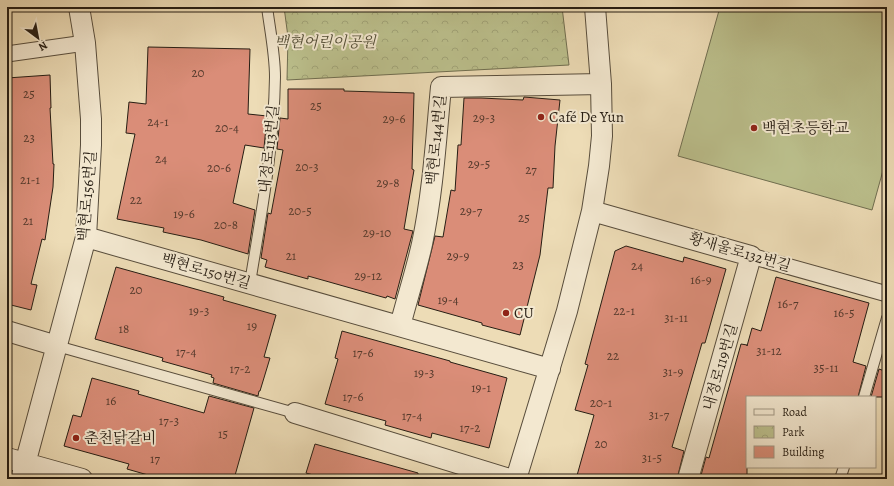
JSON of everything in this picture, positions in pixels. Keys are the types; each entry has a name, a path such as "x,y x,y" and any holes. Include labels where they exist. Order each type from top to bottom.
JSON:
{"street":[{"name":"백현로156번길","path":"18,467 57,346 86,237 91,119 85,43 79,7"},
{"path":"516,479 567,311 592,211 602,136 601,84 595,7"},
{"path":"7,54 85,43"},
{"name":"백현로144번길","path":"400,326 422,245 427,217 434,165 441,87 601,84"},
{"name":"황새울로132번길","path":"592,211 887,294"},
{"name":"백현로150번길","path":"86,237 400,326"},
{"name":"내정로119번길","path":"688,479 751,256"},
{"path":"400,326 550,369"},
{"path":"7,331 57,346"},
{"path":"295,413 509,479"},
{"path":"18,467 82,479"}],"lane":[{"name":"내정로113번길","path":"250,284 268,176 271,144 275,76 267,10"},
{"path":"864,396 887,318"},
{"path":"57,346 295,413"},
{"path":"840,479 844,468"}],"green space":[{"name":"백현어린이공원","path":"284,7 562,7 569,65 287,80 288,37"},
{"path":"720,7 887,7 887,156 872,210 678,156"}],"building":[{"path":"148,47 250,49 248,114 267,116 264,148 245,145 233,203 255,210 248,254 201,240 163,232 164,228 117,219 135,134 126,133 129,102 146,104"},
{"path":"50,75 50,108 54,164 53,187 45,240 42,239 31,284 37,285 31,310 7,304 7,78"},
{"path":"288,89 344,89 344,91 414,93 412,169 414,170 404,229 413,231 395,299 387,296 386,298 308,276 308,279 265,267 267,260 261,258 268,213 271,214 283,150 277,149 280,118 288,119"},
{"path":"524,97 560,100 555,146 553,188 548,188 540,255 520,335 418,305 435,236 443,237 451,190 455,191 458,145 461,145 464,98 523,100"},
{"path":"626,246 683,262 684,257 726,269 705,343 702,343 672,447 684,451 677,479 576,479 594,415 575,410 588,365 585,364 615,251"},
{"path":"116,267 224,297 223,300 276,315 264,357 270,358 258,396 213,383 214,378 211,377 212,375 162,361 163,358 95,339"},
{"path":"776,277 869,303 853,362 866,366 858,396 746,396 747,479 700,479 706,457 709,458 741,344 747,346 752,328 761,331"},
{"path":"342,331 507,378 489,448 432,433 431,438 385,425 386,421 325,404 338,359 335,358"},
{"path":"879,369 887,372 887,397 871,396"},
{"path":"92,378 139,391 138,394 204,413 209,396 254,408 234,479 162,479 127,469 129,464 64,446 73,415 81,417"},
{"path":"315,444 418,473 418,479 328,479 306,473"}],"place":[{"name":"Café De Yun","path":"541,117"},
{"name":"백현초등학교","path":"754,128"},
{"name":"CU","path":"506,313"},
{"name":"춘천닭갈비","path":"76,438"}]}
